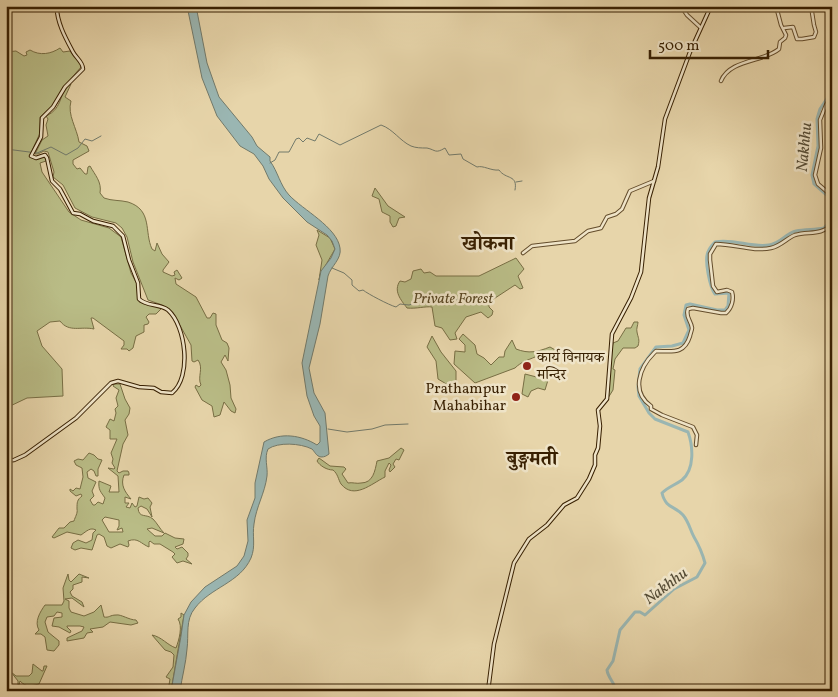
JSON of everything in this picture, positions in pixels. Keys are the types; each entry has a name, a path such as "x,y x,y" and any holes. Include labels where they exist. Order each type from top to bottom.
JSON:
{"main road":[{"path":"6,462 25,455 76,418 111,382 118,381 139,387 154,388 165,393 172,393 178,386 185,358 182,340 172,315 161,306 149,304 139,299 138,283 129,260 123,236 113,226 73,213 60,189 52,181 47,158 42,155 33,157 32,153 40,137 42,118 53,107 65,87 83,70 82,64 73,52 63,31 57,6"},
{"path":"681,6 687,16 700,28"},
{"path":"488,691 494,644 514,563 529,539 548,525 564,505 576,498 593,469 598,448 599,407 606,398 608,385 612,334 631,298 641,272 648,198 659,162 667,111 700,28 711,6"},
{"path":"720,81 723,76 741,63 777,51 780,42 786,36 776,6"},
{"path":"784,28 793,27 797,39 814,37 816,32 811,6"},
{"path":"832,96 820,120 821,148 815,175 818,184 832,196"},
{"path":"523,253 532,246 575,241 588,231 601,228 607,218 622,209 630,191 654,181"},
{"path":"696,445 697,436 693,427 662,415 651,408 641,397 639,388 642,367 652,354 656,351 678,350 687,344 692,328 687,316 688,309 693,308 726,313 730,309 733,297 732,292 728,290 716,291 713,286 710,257 716,244 768,248 779,245 794,235 824,231 832,224"}],"green space":[{"path":"60,48 63,52 70,51 81,64 81,67 63,88 54,104 40,117 40,133 30,155 32,158 44,156 47,158 46,161 40,163 42,172 69,212 81,220 109,228 121,237 131,273 137,284 139,302 162,308 156,314 149,314 146,317 149,322 144,325 144,332 136,336 133,348 129,351 121,349 124,341 93,318 91,318 94,329 71,328 60,321 50,322 37,331 42,346 62,369 63,396 27,398 6,408 6,52 16,51 24,56 30,50 45,54"},
{"path":"71,84 65,97 71,101 70,111 79,142 87,146 89,151 73,160 73,164 85,174 87,174 88,167 90,166 98,179 100,193 104,198 128,202 141,210 146,222 152,249 155,251 157,243 162,254 169,262 163,272 172,276 175,275 174,272 177,270 182,278 179,280 175,278 176,284 196,297 207,318 210,318 213,313 216,314 216,325 222,340 227,343 229,348 228,361 225,355 221,362 226,370 231,398 236,409 235,413 224,402 220,415 214,417 212,406 202,400 195,387 196,385 199,387 201,385 200,363 198,360 192,361 191,345 173,313 162,305 148,300 133,262 127,237 122,228 116,223 92,217 75,208 63,185 53,177 54,172 48,152 44,151 35,154 42,140 48,136 46,125 48,119 46,116 56,109 64,91"},
{"path":"375,188 388,206 405,217 399,218 396,226 393,227 390,222 390,216 382,212 379,199 372,196"},
{"path":"317,230 330,238 335,249 319,280 322,260 316,245 319,235"},
{"name":"Private Forest","path":"516,258 524,269 518,276 523,288 520,289 515,285 489,302 489,307 493,311 492,315 488,318 481,312 466,317 455,333 457,339 450,340 442,328 435,326 432,307 407,308 400,299 398,285 400,281 405,282 411,279 413,271 421,269 424,273 430,272 436,276 479,276"},
{"path":"634,322 638,322 638,346 635,348 623,348 615,359 613,390 608,398 610,359 613,343 618,341 626,328 631,328"},
{"path":"463,334 475,345 477,354 491,365 499,357 504,357 505,351 512,340 516,349 525,352 533,352 550,347 557,351 555,355 543,361 535,357 515,368 475,383 454,364 455,351 465,352 465,345 459,339"},
{"path":"432,336 441,352 456,371 456,381 448,385 438,379 436,361 427,347"},
{"path":"525,374 548,380 545,390 538,388 531,391 528,397 522,394"},
{"path":"114,384 120,384 130,408 125,420 128,435 123,444 117,471 119,473 128,471 129,473 129,475 124,475 123,482 125,491 131,499 125,497 125,503 129,503 126,507 130,508 132,503 135,507 137,506 139,497 148,498 152,503 150,507 152,517 147,509 141,506 138,508 140,514 153,519 164,533 152,528 147,529 155,536 162,536 165,533 175,538 184,539 183,544 175,547 177,549 182,547 188,553 186,559 192,564 183,561 177,563 172,557 175,554 173,552 160,544 154,544 150,541 149,547 134,540 128,541 128,547 120,544 111,548 107,546 104,537 99,534 92,550 81,548 75,550 71,548 73,543 78,540 86,543 92,540 93,533 96,530 94,529 88,530 81,535 67,532 54,538 52,537 59,528 64,528 74,521 78,501 82,496 81,494 76,496 70,491 70,489 73,491 76,488 80,489 83,477 82,468 76,465 74,461 78,459 83,460 89,453 102,460 98,469 98,476 91,469 87,472 88,478 96,482 92,491 94,496 90,500 93,505 98,502 103,504 105,498 99,489 99,481 111,486 109,492 119,492 118,476 108,468 115,468 112,463 111,453 117,439 110,439 110,430 106,427 110,419 114,421 115,409 118,406 116,398 119,390 113,386","holes":["105,517 119,520 117,530 122,528 123,532 109,532 102,520"]},
{"path":"401,448 404,450 399,460 396,459 393,464 395,467 390,472 391,465 389,463 385,471 385,477 357,491 346,489 333,470 320,465 317,461 319,458 330,466 344,467 346,469 342,474 348,483 359,483 371,479 377,461 389,458"},
{"path":"68,574 71,582 79,574 89,578 82,577 82,582 73,585 73,589 70,592 72,596 82,602 84,607 72,598 65,599 69,601 71,612 84,616 94,612 101,605 104,617 118,615 136,620 138,623 131,625 110,622 103,627 90,629 93,632 87,633 84,638 67,641 67,638 82,631 84,627 67,626 71,631 70,633 59,627 52,626 54,618 62,617 62,613 57,612 54,616 47,617 45,622 48,632 59,641 59,645 54,651 47,650 45,637 41,634 35,634 39,630 37,624 38,617 45,605 62,605 64,601 63,588"},
{"path":"181,613 184,615 171,691 168,691 170,679 166,677 173,667 174,655 165,650 152,635 159,637 176,648 180,629 178,619 181,617"},
{"path":"33,664 42,671 44,666 47,666 39,684 29,686 20,681 18,689 18,681 11,672 16,676 29,676 32,673"}],"water":[{"path":"187,6 196,6 207,63 219,97 252,137 257,146 270,157 270,161 283,187 289,195 333,233 338,240 340,252 328,276 320,324 309,368 314,393 325,413 329,454 321,457 307,447 283,444 268,449 266,456 267,476 255,518 251,558 240,573 209,595 195,608 189,623 180,691 171,691 184,615 191,602 205,587 237,566 244,556 248,541 247,520 255,498 255,483 264,442 277,437 291,436 317,445 320,442 320,426 314,416 307,396 302,363 321,271 335,249 327,235 307,222 283,198 254,154 240,146 217,116 202,78"}],"waterway":[{"name":"Nakhhu","path":"832,91 820,109 817,119 818,146 812,175 814,184 832,200"},
{"path":"270,163 275,160 279,152 289,152 296,139 299,138 303,142 307,138 315,141 319,134 340,145 381,125 411,146 437,151 445,148 449,155 461,154 463,159 477,167 499,170 513,179 515,190"},
{"path":"6,149 37,153 51,147 66,155 78,148 85,139 92,141 101,136"},
{"path":"516,182 522,181"},
{"name":"Nakhhu","path":"616,691 607,670 613,661 620,630 635,612 645,615 674,589 697,577 705,563 701,550 685,518 666,502 662,493 682,480 689,470 692,450 688,432 655,419 649,413 639,396 640,369 656,347 683,343 689,330 684,315 686,305 690,304 717,310 725,310 728,306 729,293 715,294 708,274 707,256 715,242 728,241 762,246 769,245 796,231 824,228 832,219"},
{"path":"332,268 344,273 352,280 352,285 359,291 363,290 396,307 400,304 409,305 431,298 447,304 469,294"},
{"path":"328,429 347,432 372,429 385,425 408,424"}],"place":[{"name":"कार्य विनायक मन्दिर","path":"527,366"},
{"name":"Prathampur Mahabihar","path":"516,397"}],"district":[{"name":"खोकना","path":"488,243"},
{"name":"बुङ्गमती","path":"532,458"}]}
